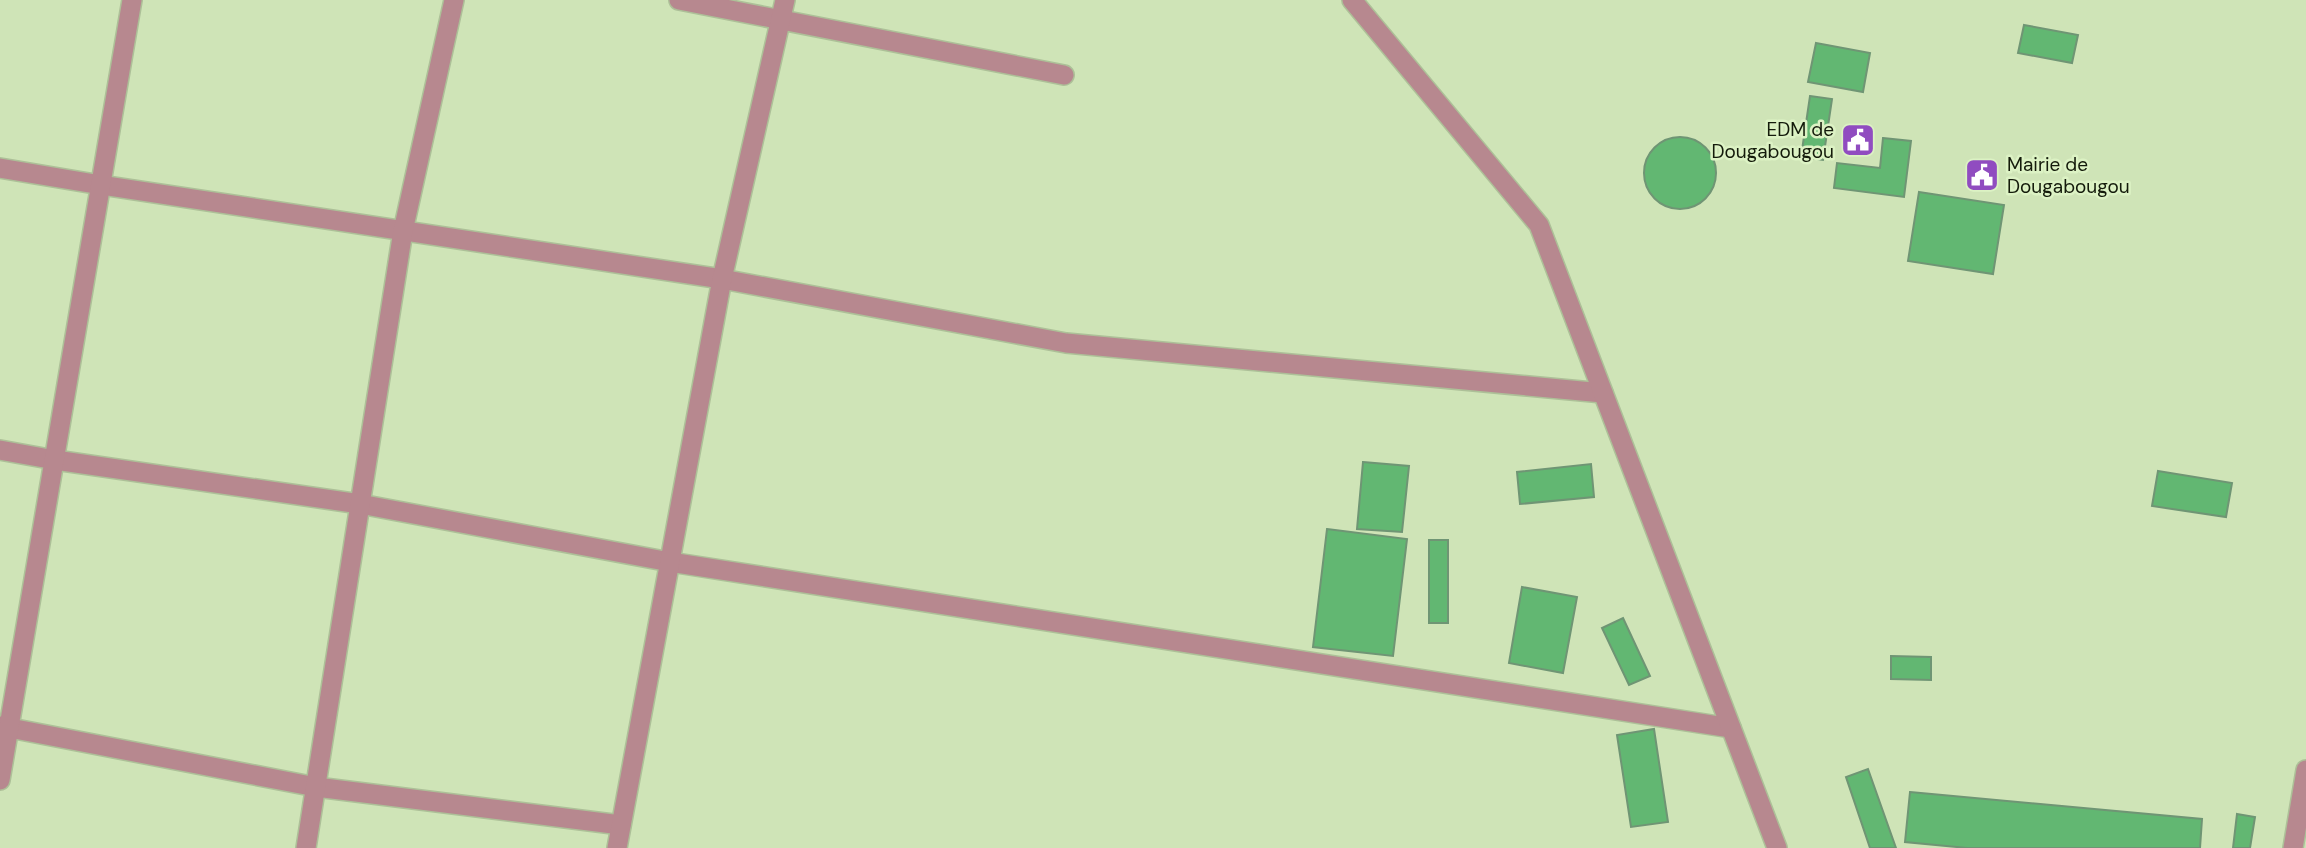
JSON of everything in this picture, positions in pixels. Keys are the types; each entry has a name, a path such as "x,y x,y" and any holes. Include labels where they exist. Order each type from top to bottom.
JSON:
{"street":[{"path":"0,779 4,727 55,460 132,0"},
{"path":"306,848 402,231 454,0"},
{"path":"679,0 783,10 1064,75"},
{"path":"1352,0 1539,225 1777,848"},
{"path":"617,848 722,279 783,10"},
{"path":"0,168 722,279 1066,343 1603,393"},
{"path":"0,450 360,504 670,562 1731,728"},
{"path":"4,727 316,787 621,825"},
{"path":"2293,848 2306,770"}],"building":[{"path":"2024,25 2078,35 2072,63 2018,53"},
{"path":"1816,43 1870,53 1863,92 1808,82"},
{"path":"1810,96 1832,99 1823,160 1801,157"},
{"path":"1680,137 1700,143 1710,153 1716,173 1710,193 1700,203 1680,209 1660,203 1650,193 1644,173 1650,153 1660,143"},
{"path":"1883,138 1911,141 1904,197 1834,188 1837,163 1880,168"},
{"path":"1919,192 2004,205 1993,274 1908,261"},
{"path":"1363,462 1409,466 1402,532 1357,529"},
{"path":"1591,464 1594,497 1520,504 1517,472"},
{"path":"2158,471 2232,483 2226,517 2152,506"},
{"path":"1327,529 1407,539 1393,656 1313,647"},
{"path":"1429,540 1448,540 1448,623 1429,623"},
{"path":"1522,587 1577,597 1563,673 1509,663"},
{"path":"1623,618 1650,676 1629,685 1602,628"},
{"path":"1891,656 1931,657 1931,680 1891,679"},
{"path":"1654,729 1668,822 1631,827 1617,735"},
{"path":"1868,769 1896,848 1870,848 1846,777"},
{"path":"1910,792 2202,819 2200,848 1967,848 1905,842"},
{"path":"2237,814 2255,817 2250,848 2233,848"}],"place":[{"name":"EDM de Dougabougou","path":"1858,140"},
{"name":"Mairie de Dougabougou","path":"1982,175"}]}
